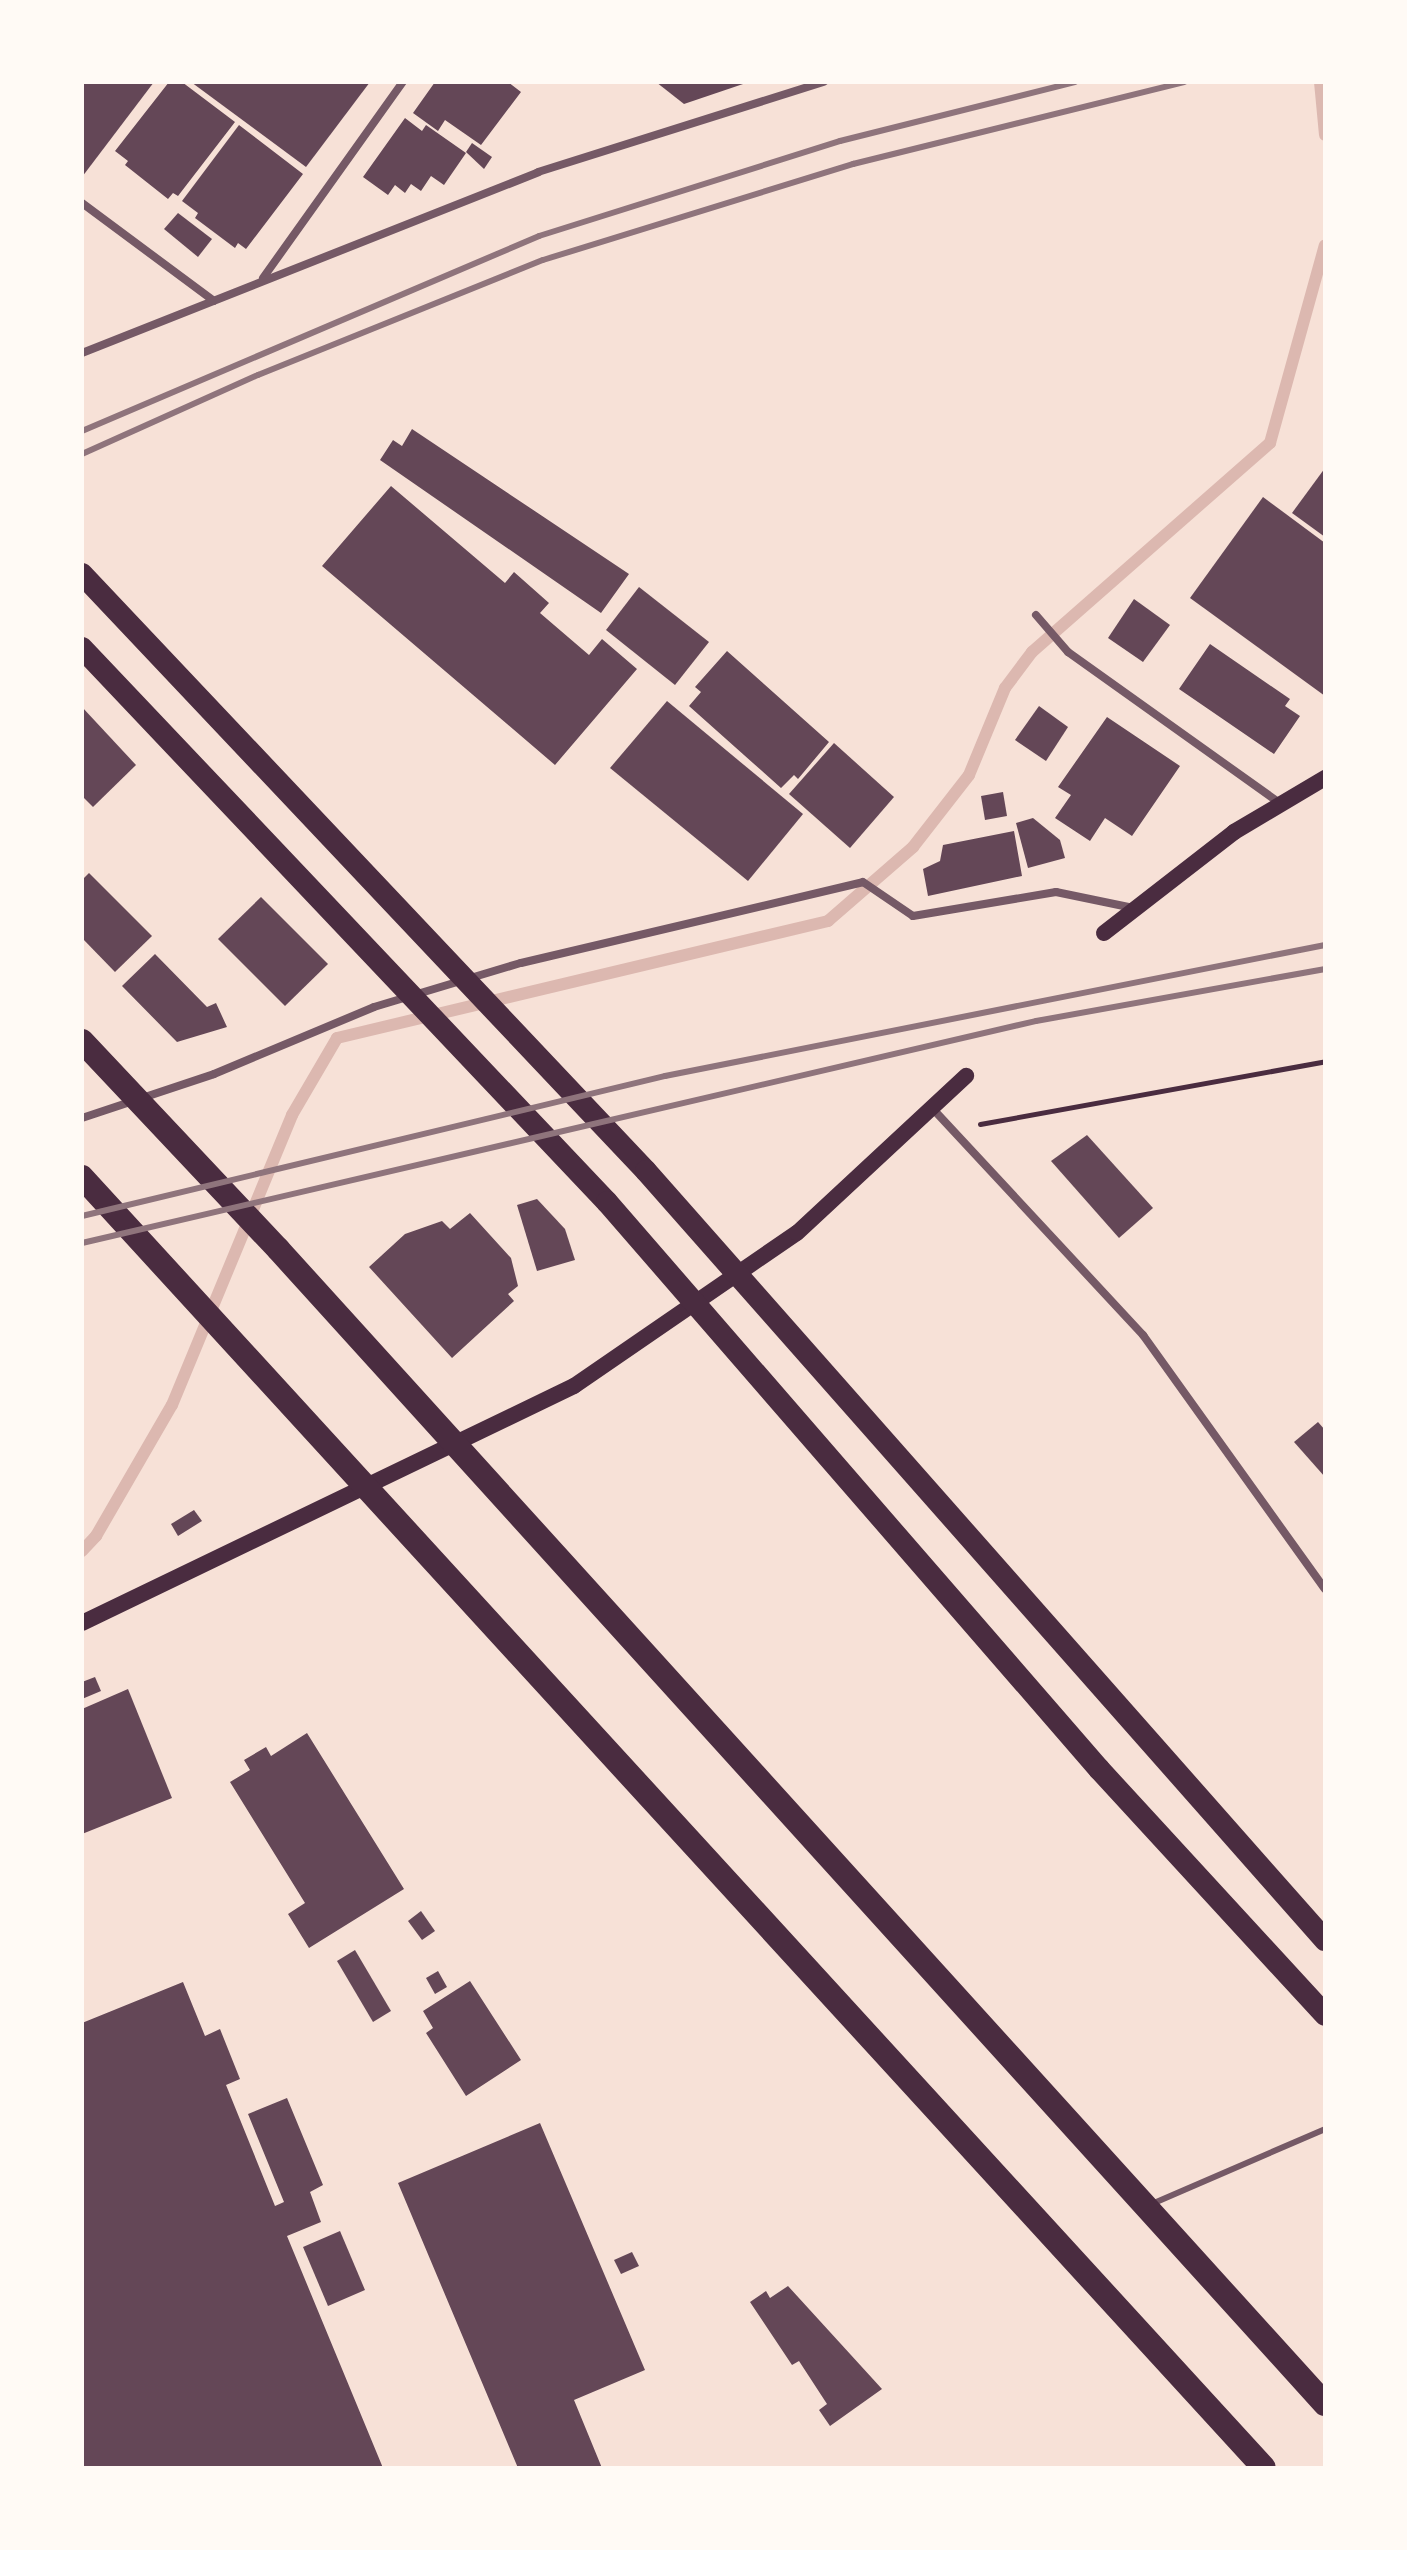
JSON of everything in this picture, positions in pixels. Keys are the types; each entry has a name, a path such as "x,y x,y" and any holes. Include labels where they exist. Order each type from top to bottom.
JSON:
{"highway":[{"path":"82,574 646,1171 1325,1940"},
{"path":"82,648 607,1202 1099,1769 1325,2015"},
{"path":"82,1041 570,1571 1143,2208 1325,2404"},
{"path":"82,1177 505,1635 1264,2468"}],"main road":[{"path":"1104,933 1133,908 1280,803 1325,778"},
{"path":"82,1623 574,1386 797,1233 966,1076"}],"street":[{"path":"263,278 403,82"},
{"path":"82,353 214,301 263,278 538,172 824,82"},
{"path":"82,203 214,301"},
{"path":"1036,615 1068,652 1280,803"},
{"path":"82,1118 214,1074 374,1007 521,963 863,882 913,916 1056,892 1133,908"},
{"path":"933,1109 955,1129 1143,1335 1325,1589"}],"lane":[{"path":"1143,2208 1325,2129"}],"path":[{"path":"955,1129 1325,1061"}],"building":[{"path":"82,82 154,82 82,177"},
{"path":"169,82 182,82 235,122 178,196 173,193 168,199 125,165 128,161 115,151"},
{"path":"191,82 370,82 306,167"},
{"path":"435,82 508,82 521,92 481,145 445,120 438,131 413,113"},
{"path":"656,82 746,82 746,83 684,104"},
{"path":"405,118 422,131 426,125 466,153 444,185 431,176 421,191 411,184 405,193 395,185 388,195 363,177"},
{"path":"239,125 303,174 246,249 238,243 235,248 195,218 198,213 182,201"},
{"path":"472,143 492,157 484,169 466,152"},
{"path":"178,213 212,239 198,257 164,229"},
{"path":"412,429 629,574 601,613 380,460 393,440 402,446"},
{"path":"1325,468 1325,537 1292,513"},
{"path":"391,486 505,583 514,572 549,603 540,613 589,655 602,639 637,669 555,765 322,566"},
{"path":"1263,497 1325,543 1325,696 1190,598"},
{"path":"639,587 709,642 675,685 606,630"},
{"path":"1134,599 1170,625 1143,662 1108,638"},
{"path":"1210,644 1290,699 1285,706 1300,716 1274,754 1179,689"},
{"path":"727,651 829,742 798,779 794,775 781,788 689,706 701,692 695,687"},
{"path":"667,701 803,814 748,881 610,768"},
{"path":"1039,706 1068,727 1046,761 1015,740"},
{"path":"82,707 136,765 93,807 82,796"},
{"path":"1107,717 1180,766 1132,836 1105,818 1090,841 1055,818 1071,795 1058,787"},
{"path":"834,743 894,797 850,848 789,794"},
{"path":"1003,792 1007,816 985,820 981,796"},
{"path":"1033,818 1060,840 1065,858 1028,868 1016,823"},
{"path":"1014,831 1022,876 928,896 923,869 940,861 943,845"},
{"path":"89,873 152,936 115,972 82,938 82,880"},
{"path":"261,897 328,964 285,1006 218,939"},
{"path":"155,954 207,1007 216,1003 227,1027 177,1042 122,986"},
{"path":"1087,1135 1153,1208 1119,1238 1051,1161"},
{"path":"537,1199 565,1229 575,1260 537,1271 517,1205"},
{"path":"470,1213 511,1258 518,1286 508,1294 514,1301 452,1358 369,1267 405,1234 442,1221 450,1229"},
{"path":"1318,1422 1325,1430 1325,1477 1294,1442"},
{"path":"194,1510 202,1521 178,1536 171,1524"},
{"path":"95,1677 101,1691 82,1699 82,1682"},
{"path":"128,1689 172,1798 82,1834 82,1709"},
{"path":"307,1733 404,1889 309,1948 288,1914 305,1903 230,1782 250,1770 244,1760 266,1747 271,1756"},
{"path":"421,1911 435,1931 422,1940 408,1921"},
{"path":"355,1950 391,2011 373,2022 337,1961"},
{"path":"438,1971 447,1987 435,1994 426,1978"},
{"path":"470,1981 521,2060 466,2096 426,2033 433,2028 423,2011"},
{"path":"183,1982 205,2036 220,2029 240,2079 226,2085 275,2206 284,2202 248,2114 287,2098 323,2185 310,2192 321,2222 287,2236 383,2468 82,2468 82,2023"},
{"path":"540,2123 645,2370 574,2400 602,2468 518,2468 398,2183"},
{"path":"340,2231 365,2290 328,2306 303,2247"},
{"path":"632,2252 639,2266 621,2274 614,2260"},
{"path":"788,2286 882,2389 830,2426 819,2410 827,2404 799,2361 792,2365 750,2302 766,2291 770,2298"}],"waterway":[{"path":"1320,82 1325,135"},
{"path":"82,1551 96,1536 172,1405 292,1115 337,1038 828,921 913,847 969,775 1005,688 1032,652 1270,443 1325,245"}],"railway":[{"path":"82,431 539,236 840,141 1075,82"},
{"path":"82,454 258,375 543,260 853,164 1184,82"},
{"path":"82,1216 665,1076 1325,945"},
{"path":"82,1243 1036,1021 1325,969"}]}
